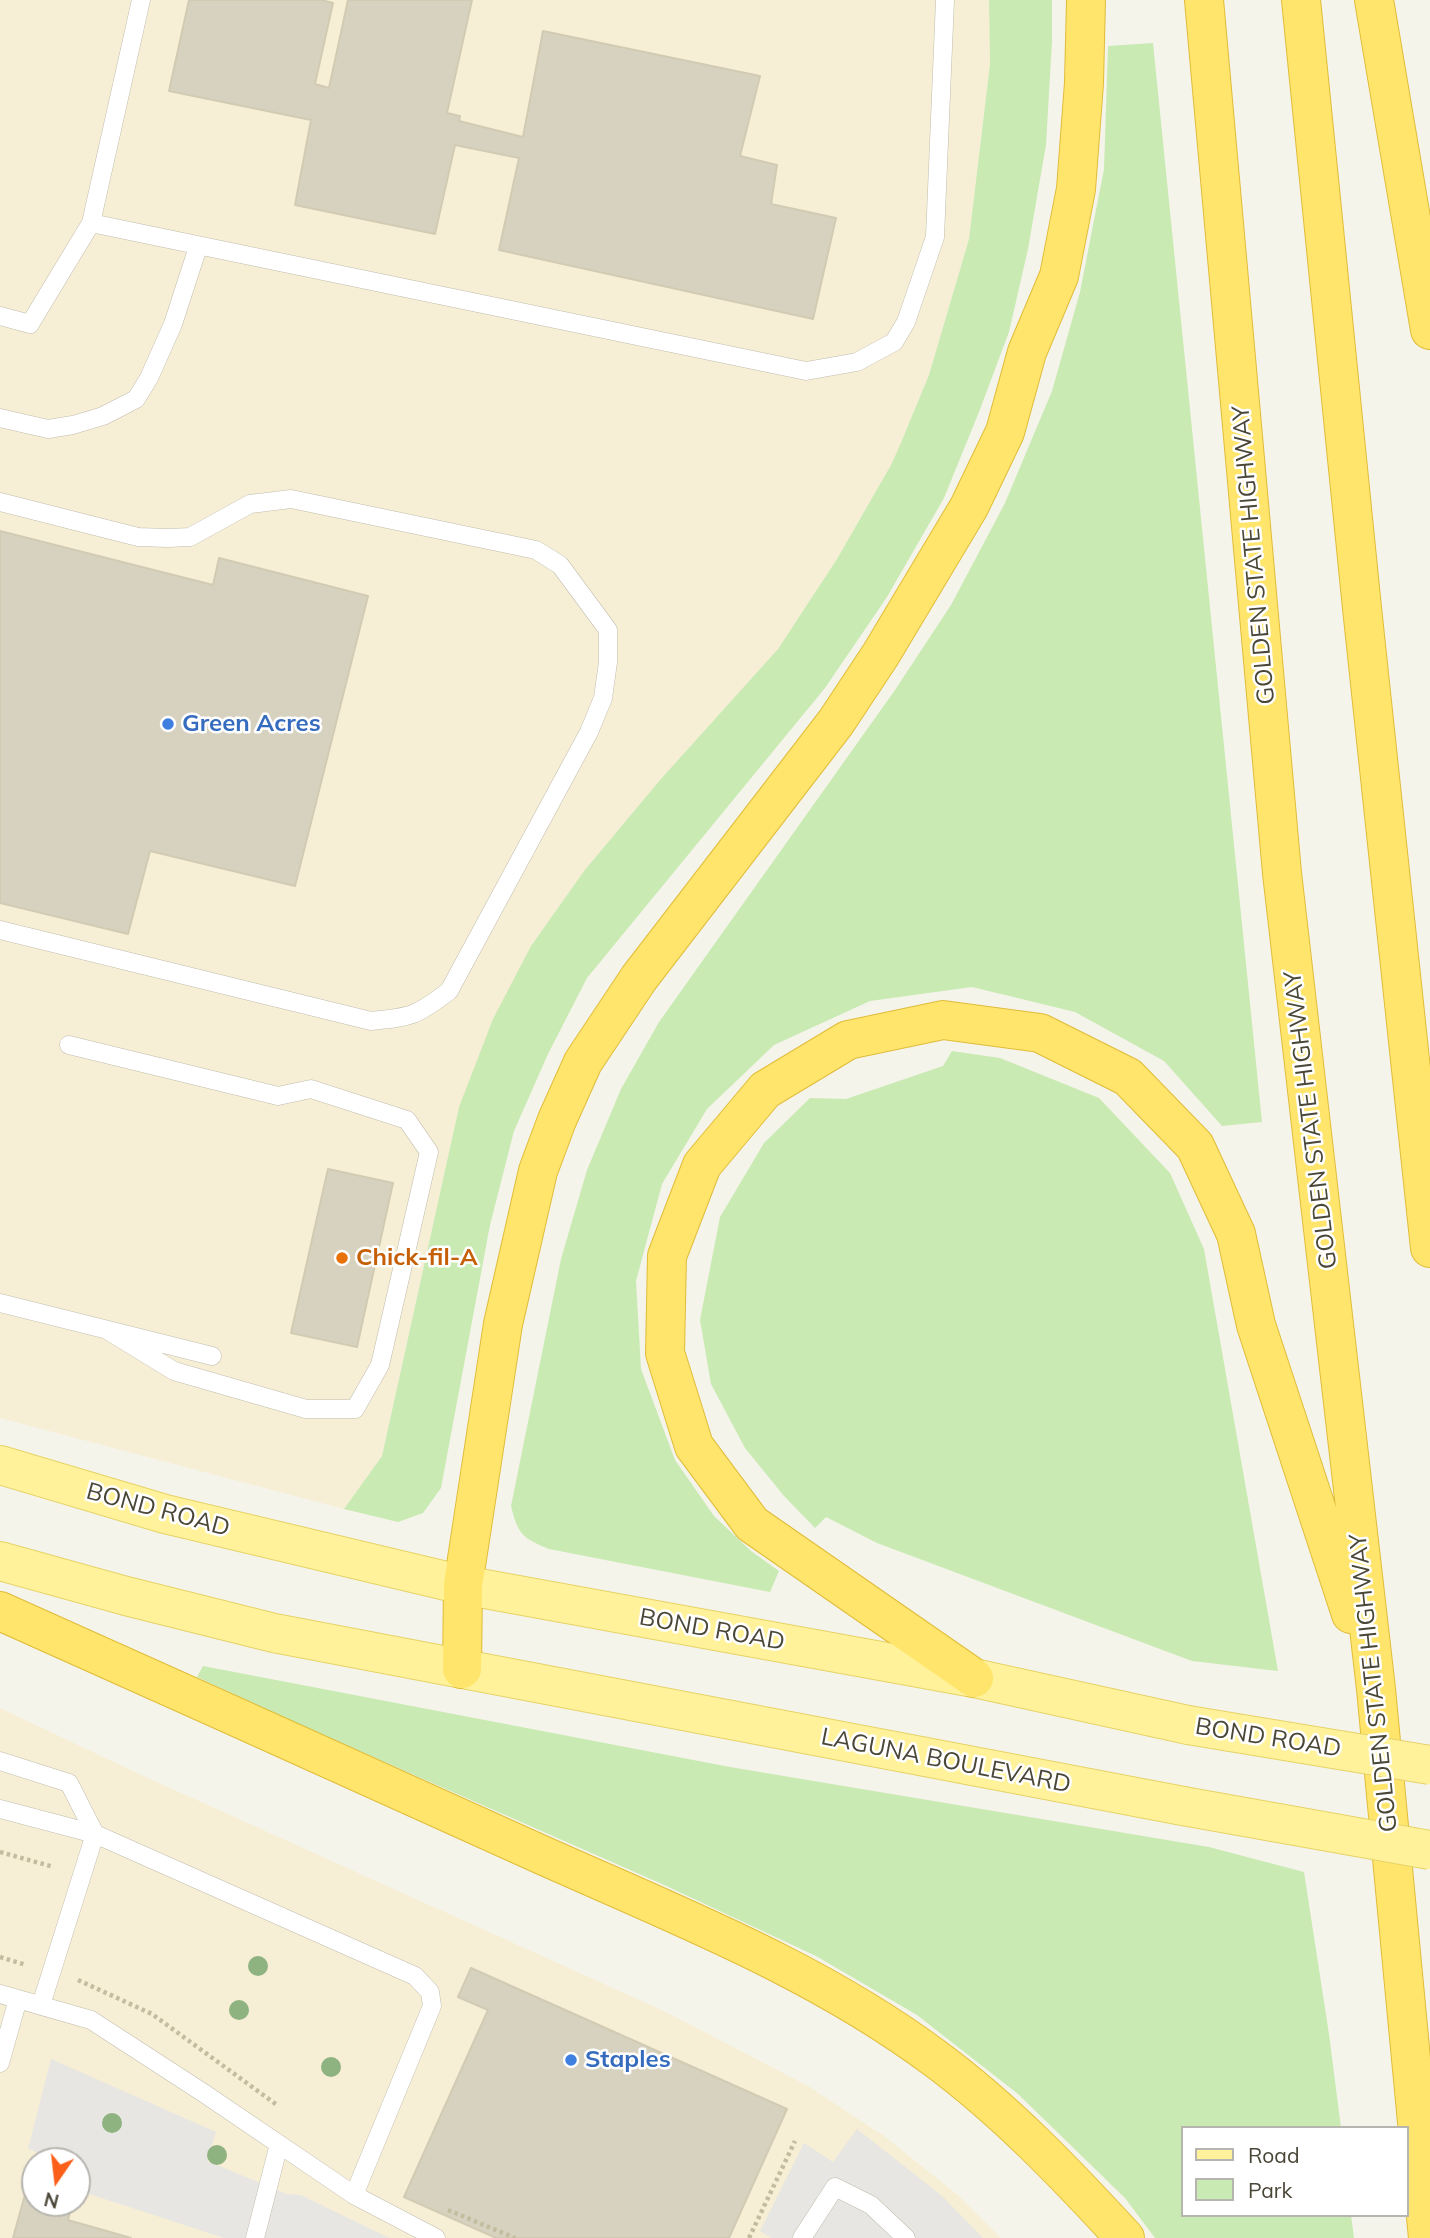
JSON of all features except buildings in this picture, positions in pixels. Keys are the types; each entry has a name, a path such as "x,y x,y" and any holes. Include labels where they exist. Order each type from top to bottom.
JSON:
{"highway":[{"path":"462,1669 463,1585 503,1324 535,1183 556,1120 583,1062 639,978 836,722 881,654 969,507 1005,432 1027,352 1059,276 1076,189 1084,83 1086,0"},
{"name":"GOLDEN STATE HIGHWAY","path":"1204,0 1282,873 1376,1689 1428,2238"},
{"path":"1301,0 1430,1248"},
{"path":"1374,0 1430,330"},
{"path":"974,1678 752,1524 694,1446 665,1353 667,1256 702,1165 747,1111 765,1090 848,1040 943,1020 1040,1033 1128,1077 1195,1146 1236,1234 1256,1325 1376,1689"},
{"path":"0,1611 719,1934 865,2010 937,2059 1005,2115 1070,2177 1125,2238"}],"main road":[{"name":"BOND ROAD","path":"0,1465 165,1514 463,1585 974,1678 1188,1724 1430,1765"},
{"path":"0,1561 274,1633 462,1669"},
{"name":"LAGUNA BOULEVARD","path":"462,1669 1183,1806 1430,1850"}],"lane":[{"path":"0,316 30,324 91,223 141,0"},
{"path":"91,223 806,371 857,362 894,342 906,322 935,237 945,0"},
{"path":"0,418 48,429 103,416 136,399 149,378 173,324 198,247"},
{"path":"0,502 138,537 168,538 190,537 250,504 291,499 536,550 559,565 608,630 608,662 603,698 589,732 449,991 424,1010 408,1017 371,1021 0,930"},
{"path":"69,1045 278,1096 311,1089 407,1120 429,1152 380,1365 355,1409 306,1409 174,1371 107,1330"},
{"path":"3,1304 212,1356"},
{"path":"0,1761 69,1783 95,1834 41,2005"},
{"path":"0,1809 95,1834 415,1976 430,1992 432,2006 354,2195"},
{"path":"0,1993 91,2020 354,2195 436,2238"},
{"path":"0,2063 18,1999"},
{"path":"255,2238 279,2144"},
{"path":"802,2238 835,2187 870,2205 906,2238"}],"path":[{"path":"748,2238 795,2141"}],"shaded area":[{"path":"0,0 989,0 990,64 969,239 929,375 900,445 837,559 778,649 660,780 584,871 531,946 459,1107 382,1456 344,1509 0,1418"},
{"path":"0,1708 137,1773 664,2011 808,2086 884,2136 960,2197 1001,2238 0,2238"},
{"path":"51,2059 216,2132 207,2161 287,2194 301,2195 389,2238 224,2238 91,2195 91,2147 29,2147"},
{"path":"857,2129 942,2196 983,2238 771,2238 760,2231 804,2143 833,2162"}],"green space":[{"path":"989,0 1052,0 1046,145 1028,249 1009,332 944,498 887,597 825,688 587,978 548,1054 514,1131 490,1225 441,1488 423,1513 398,1522 344,1509 382,1456 459,1107 493,1019 531,946 584,871 660,780 778,649 837,559 900,445 929,375 969,239 990,64"},
{"path":"1153,43 1262,1122 1222,1126 1164,1061 1075,1012 972,987 870,1001 774,1045 707,1109 662,1184 636,1281 641,1369 675,1460 714,1516 751,1551 779,1571 770,1592 549,1549 522,1534 511,1506 561,1259 587,1170 621,1089 659,1022 895,690 951,605 1005,503 1052,391 1080,292 1104,169 1108,46"},
{"path":"952,1051 1000,1058 1099,1098 1170,1173 1204,1249 1278,1671 1192,1661 877,1543 826,1517 815,1528 784,1496 745,1448 711,1384 700,1320 720,1217 764,1143 810,1098 846,1099 943,1066"},
{"path":"203,1666 730,1767 1209,1847 1304,1872 1341,2126 1182,2126 1182,2217 1351,2217 1354,2238 1155,2238 1125,2198 1018,2094 917,2015 816,1956 662,1884 197,1677"}],"place":[{"name":"Green Acres","path":"168,724"},
{"name":"Chick-fil-A","path":"342,1258"},
{"name":"Staples","path":"571,2060"}]}
